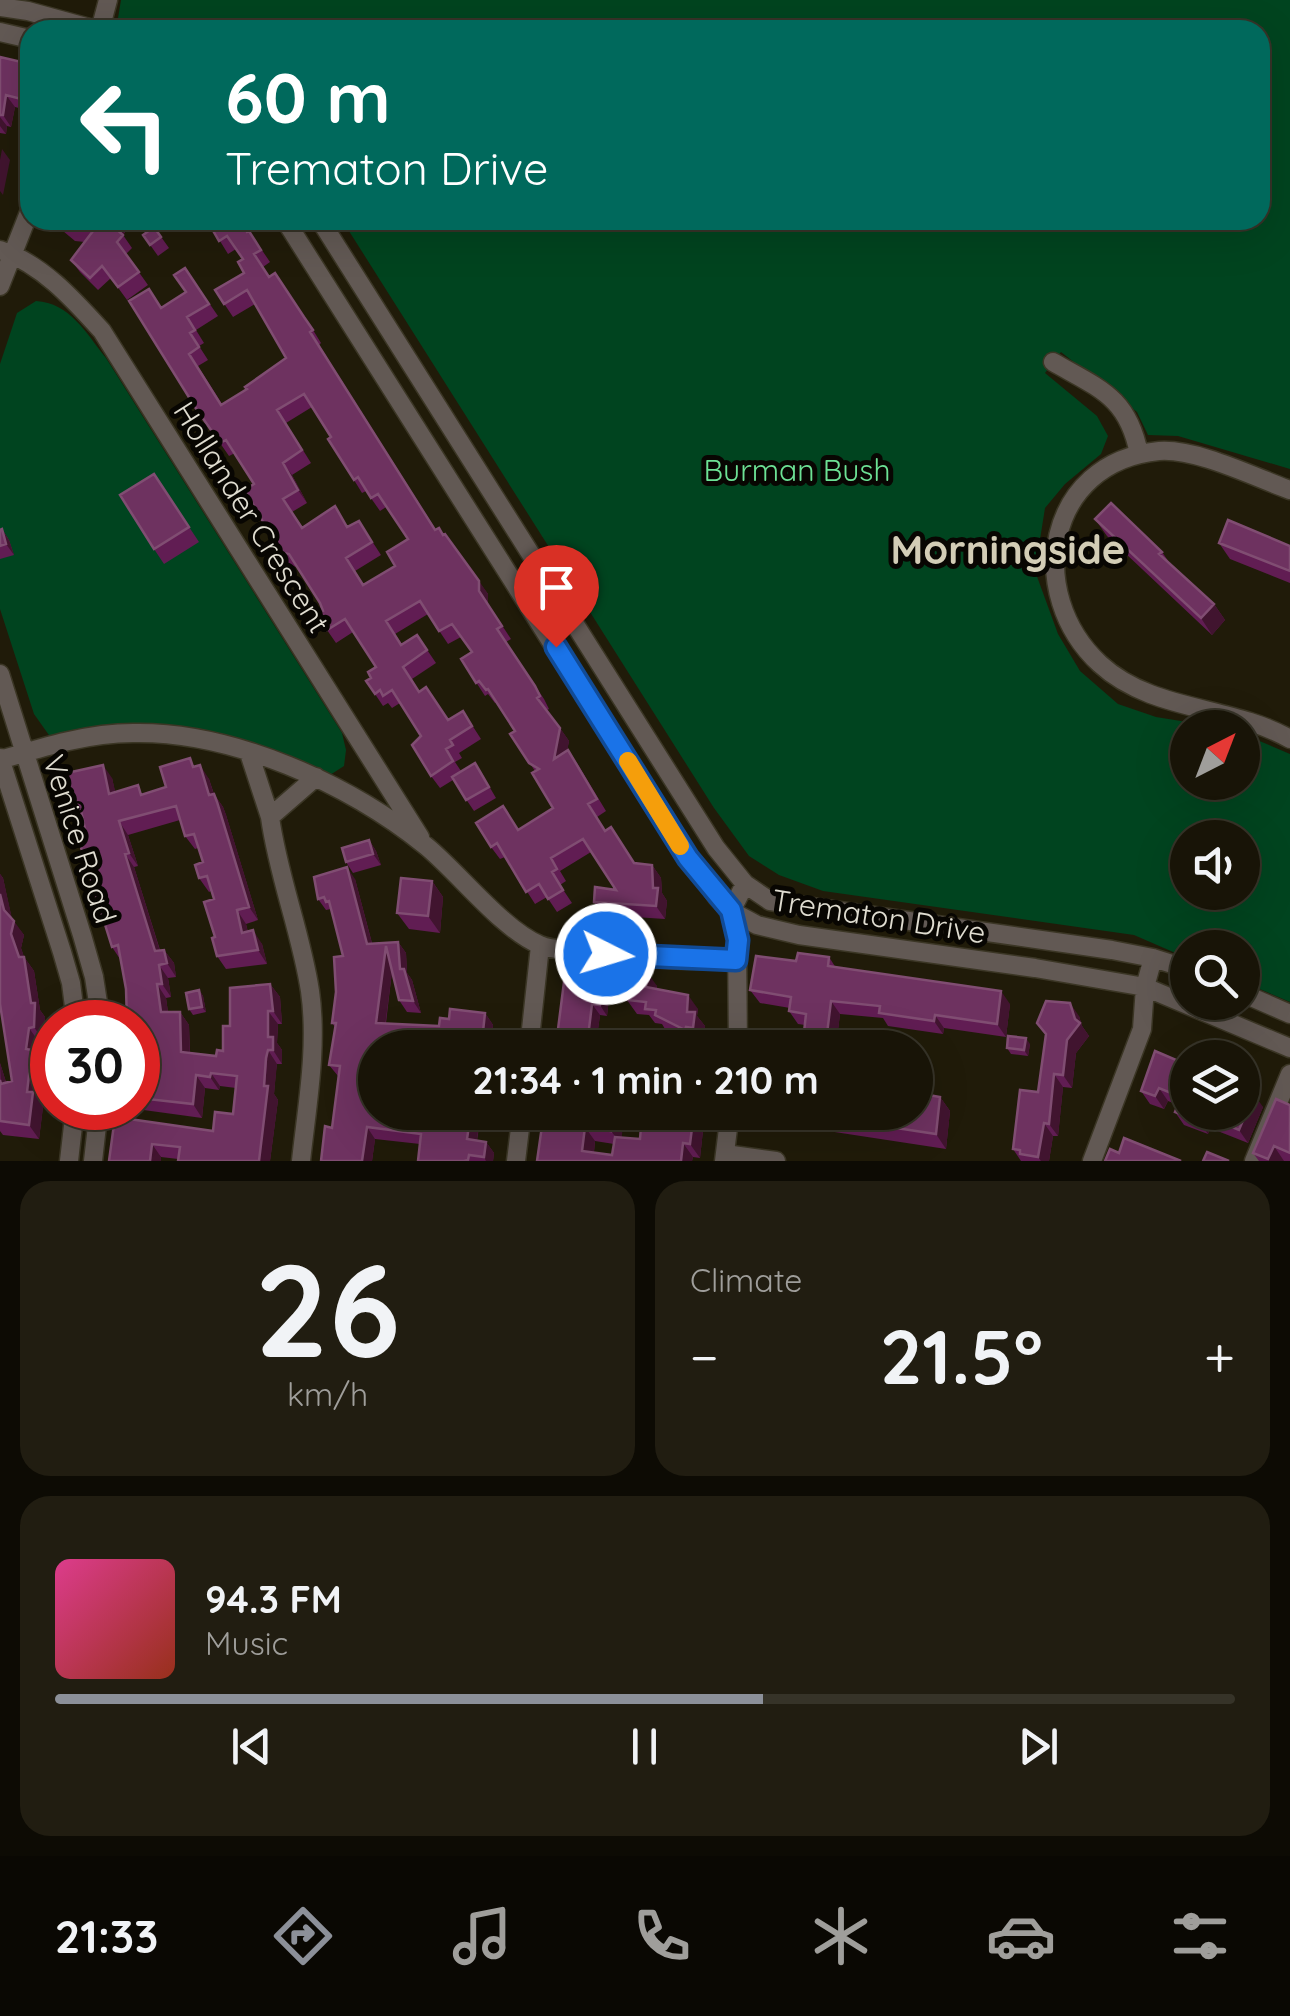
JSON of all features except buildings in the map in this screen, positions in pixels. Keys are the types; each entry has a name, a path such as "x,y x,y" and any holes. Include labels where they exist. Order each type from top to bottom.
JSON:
{"street":[{"path":"0,7 61,20"},
{"path":"0,286 6,252 20,228"},
{"name":"Trematon Drive","path":"291,230 688,858 731,910 757,924 799,935 1146,987 1290,1048"},
{"name":"Trematon Drive","path":"326,230 716,848 745,884 770,901 1153,958 1170,964"},
{"name":"Hollander Crescent","path":"6,252 71,296 102,330 424,844"},
{"path":"382,374 408,359"},
{"path":"1054,362 1105,392 1121,407 1134,429 1139,454"},
{"path":"1290,490 1176,451 1139,454 1097,474 1079,490 1055,543 1060,604 1072,630 1119,680 1140,690 1240,719 1290,740"},
{"path":"469,511 495,497"},
{"path":"538,620 563,605"},
{"name":"Venice Road","path":"0,674 94,977 98,1000"},
{"name":"Hollander Crescent","path":"0,759 57,743 133,732 212,743 316,777 371,807 424,844 512,926 540,946"},
{"path":"249,754 270,817 310,995 314,1040 302,1161"},
{"path":"634,770 658,755"},
{"name":"Venice Road","path":"0,759 73,1000"},
{"path":"270,817 316,777"},
{"path":"739,1030 738,940 731,910 745,884"},
{"path":"738,940 757,924 770,901"},
{"path":"953,957 954,928"},
{"path":"531,1030 540,946 652,958 736,960"},
{"path":"1092,1161 1142,1029 1153,958"},
{"path":"71,983 94,977"},
{"path":"1142,1029 1169,996"},
{"path":"1260,1001 1290,1014"},
{"path":"1254,1161 1290,1074"},
{"path":"70,1161 74,1130"},
{"path":"93,1161 97,1130"},
{"path":"516,1161 520,1130"},
{"path":"728,1130 725,1158 776,1161"}],"green space":[{"name":"Burman Bush","path":"121,0 1290,0 1290,469 1178,436 1148,435 1137,412 1061,352 1045,373 1097,416 1108,436 1101,454 1065,484 1045,508 1035,571 1058,634 1080,671 1118,704 1170,719 1170,800 1260,800 1260,741 1290,754 1290,1002 1260,989 1260,930 1170,930 1170,951 1134,935 823,891 779,875 749,856 714,808 348,230 1270,230 1270,20 118,18"},
{"path":"36,301 68,313 106,358 342,733 344,766 330,775 161,734 51,738 34,714 0,609 0,364 17,313"}],"slow traffic":[{"path":"628,761 680,846"}],"district":[{"name":"Morningside","path":"1008,549"}],"route":[{"path":"556,647 664,822 717,897 731,910 738,940 736,960 606,954"}]}
